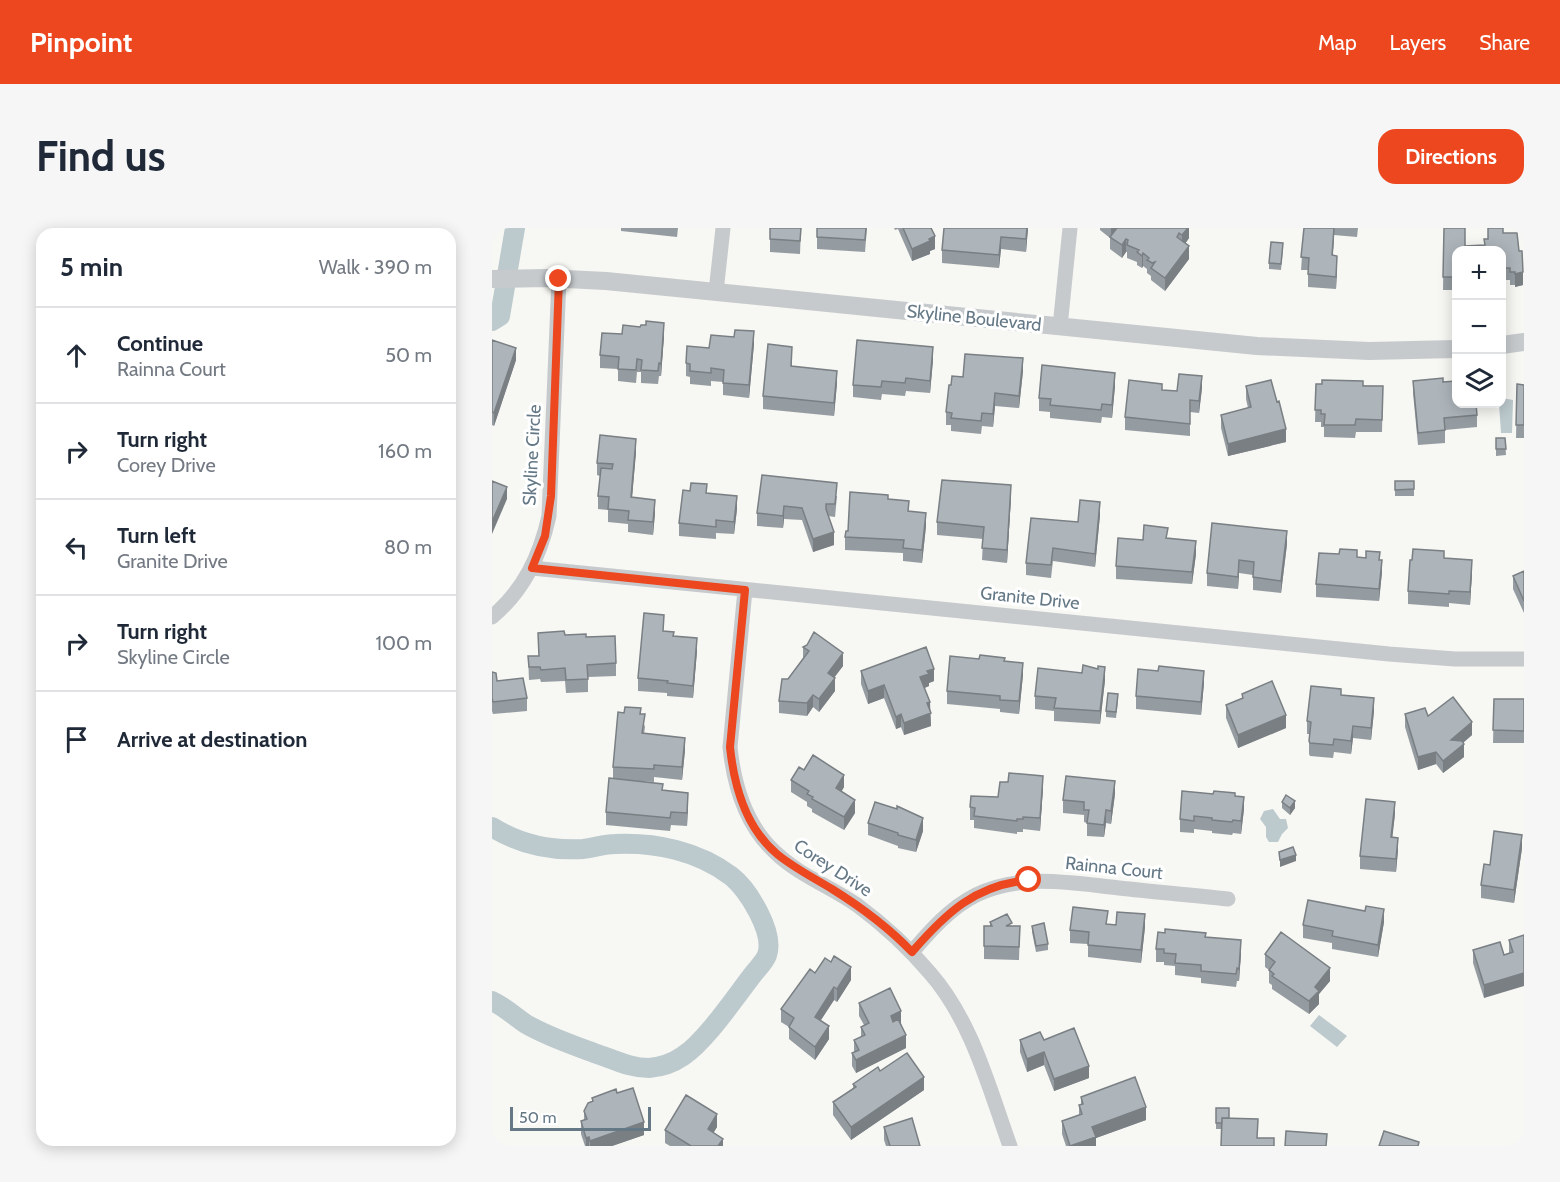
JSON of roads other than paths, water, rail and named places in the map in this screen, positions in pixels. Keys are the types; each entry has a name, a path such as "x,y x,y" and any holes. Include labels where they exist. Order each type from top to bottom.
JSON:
{"street":[{"path":"716,292 723,228"},
{"path":"1060,327 1070,228"},
{"name":"Skyline Boulevard","path":"492,279 606,281 1257,346 1318,350 1452,349"},
{"name":"Skyline Circle","path":"492,617 519,588 532,568 545,536 551,496 559,279"},
{"path":"1506,344 1524,342"},
{"name":"Granite Drive","path":"532,568 1412,656 1455,659 1524,659"},
{"name":"Corey Drive","path":"745,590 730,747 732,767 742,804 762,838 776,854 856,904 895,935 932,974 957,1012 981,1067 1010,1146"},
{"name":"Rainna Court","path":"912,952 931,930 961,903 995,887 1016,882 1050,881 1228,899"}],"waterway":[{"path":"492,321 500,316 515,228"},
{"path":"492,827 524,842 559,849 583,849 611,844 645,845 676,850 705,860 731,876 745,891 764,924 768,946 763,962 701,1040 679,1058 658,1067 642,1068 629,1065 543,1033 492,1001"}]}
